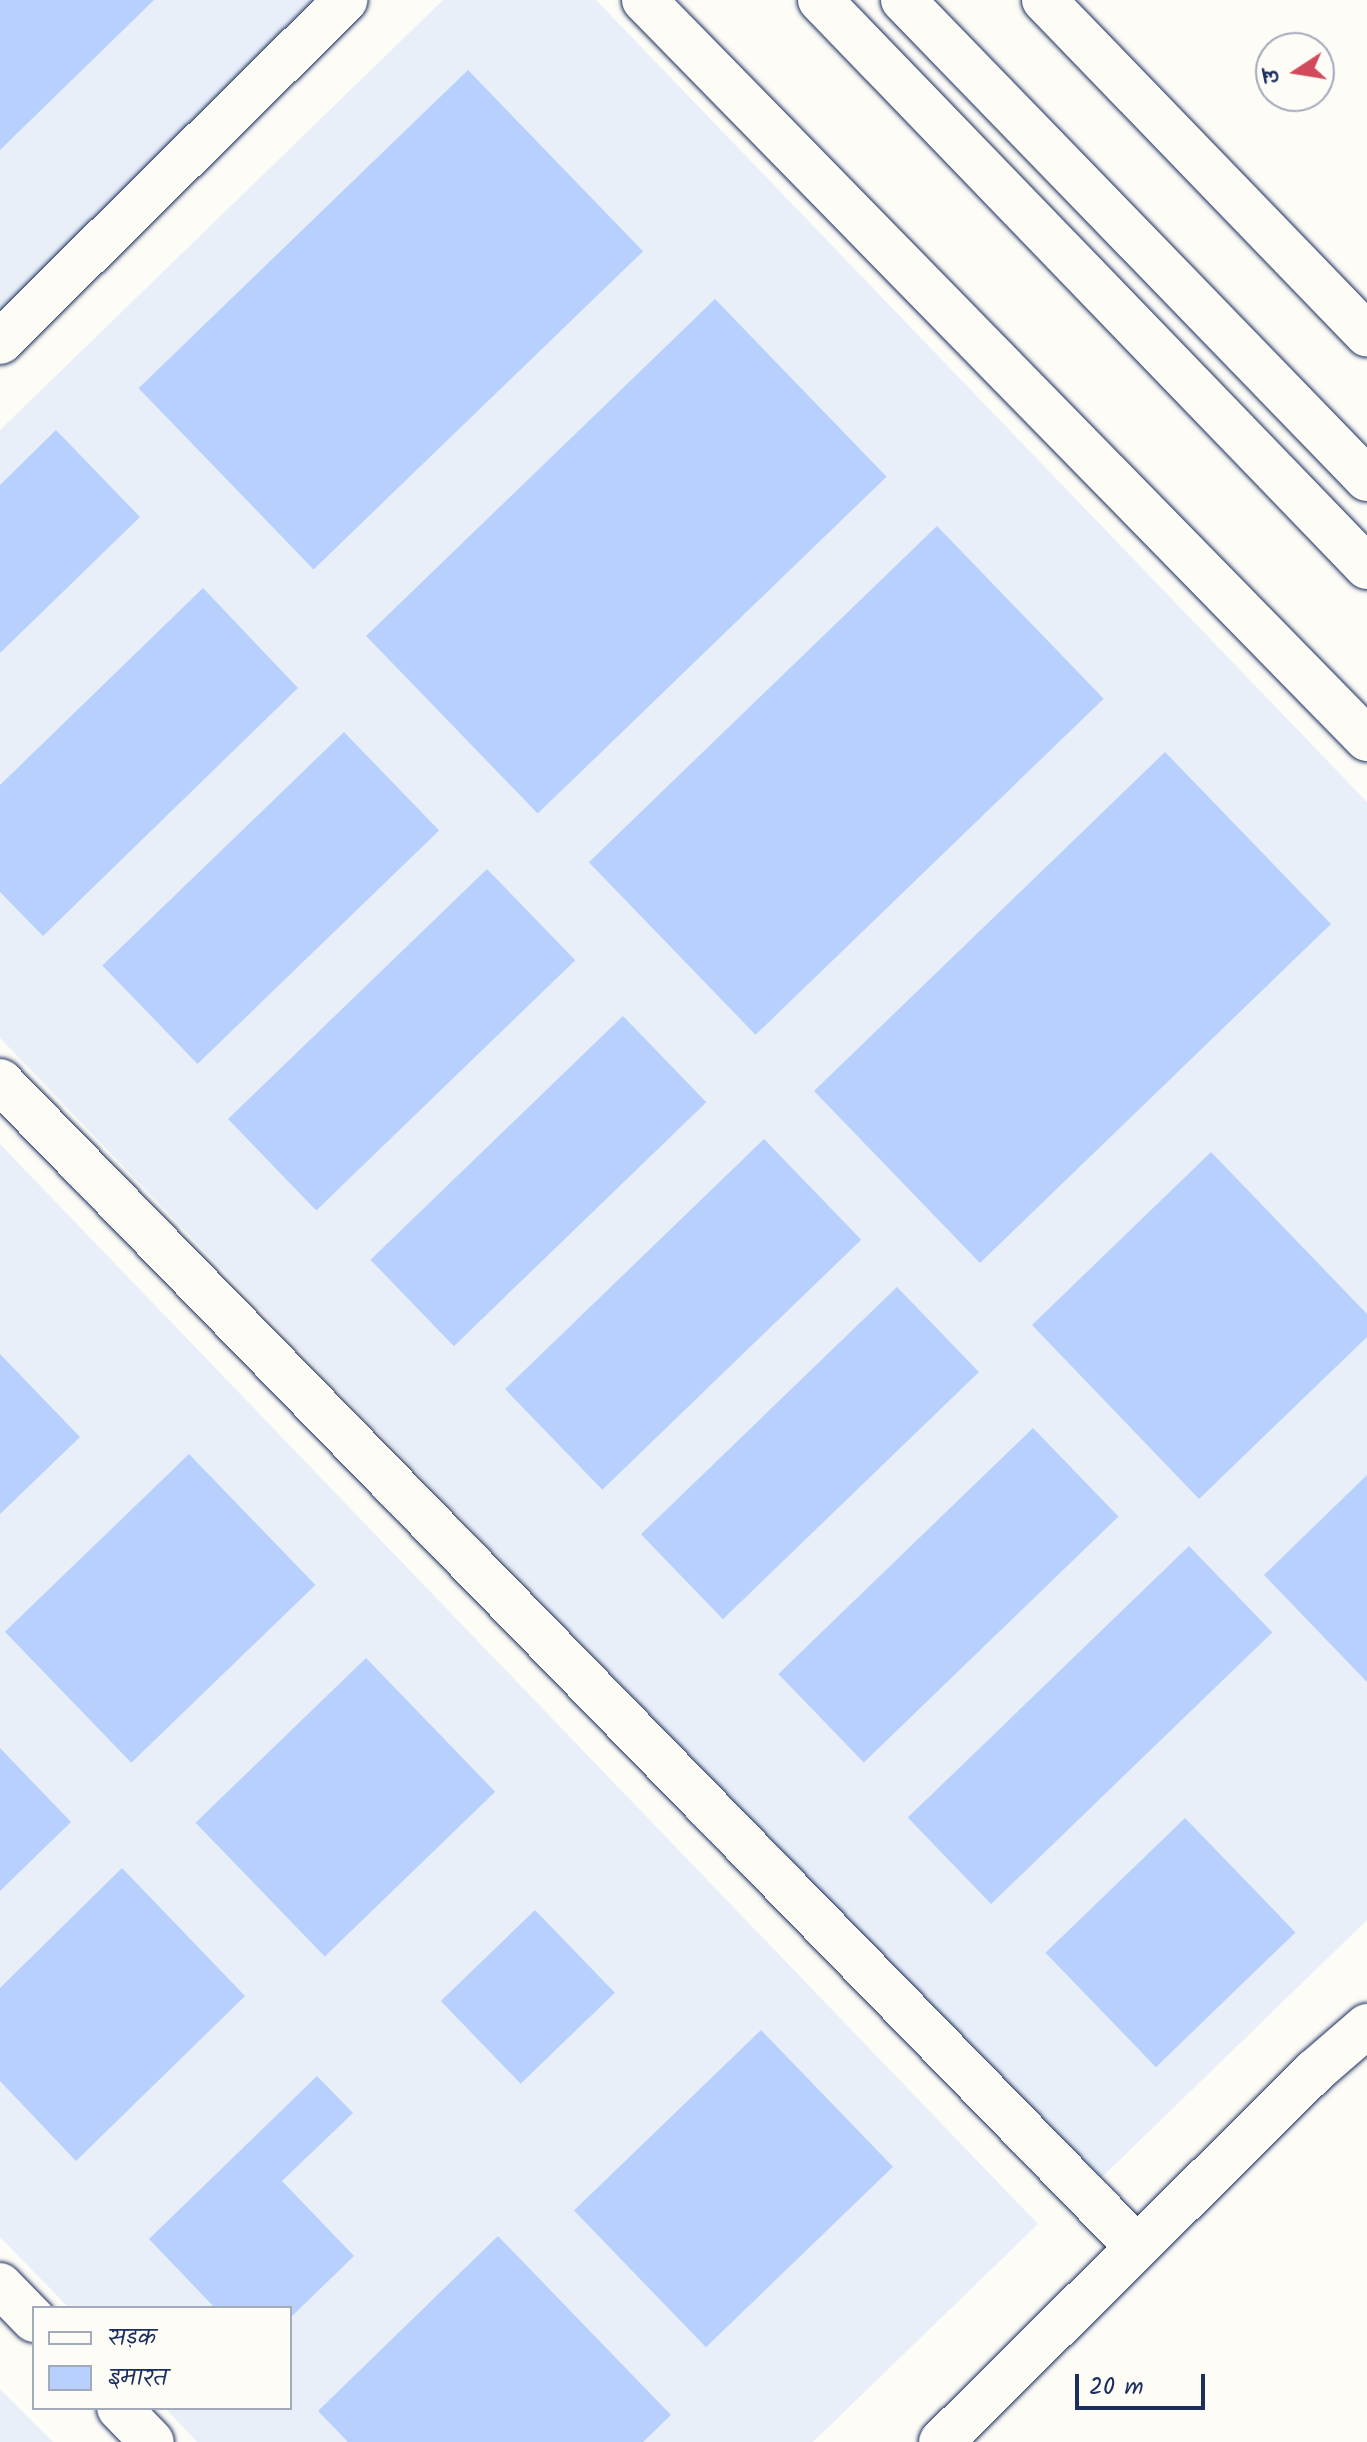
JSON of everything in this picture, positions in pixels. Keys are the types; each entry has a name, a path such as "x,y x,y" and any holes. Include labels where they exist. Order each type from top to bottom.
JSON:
{"street":[{"path":"0,342 346,0"},
{"path":"644,0 1367,739"},
{"path":"820,0 1367,567"},
{"path":"903,0 1367,479"},
{"path":"1044,0 1367,334"},
{"path":"0,1081 1136,2246"},
{"path":"941,2442 1136,2246 1367,2026"},
{"path":"0,2285 32,2318"},
{"path":"121,2410 152,2442"}],"shaded area":[{"path":"0,0 320,0 0,311"},
{"path":"443,0 596,0 1367,802 1367,1920 1098,2181 0,1038 0,430"},
{"path":"0,1144 1038,2224 813,2442 197,2442 167,2410 292,2410 292,2306 67,2306 0,2237"},
{"path":"0,2389 53,2442 0,2442"}],"building":[{"path":"0,0 154,0 0,150"},
{"path":"468,70 643,251 314,569 139,388"},
{"path":"715,299 887,477 538,814 366,636"},
{"path":"56,430 140,517 0,653 0,485"},
{"path":"937,526 1104,699 756,1035 589,862"},
{"path":"203,588 298,688 43,936 0,892 0,785"},
{"path":"344,732 439,831 197,1064 102,965"},
{"path":"1165,752 1331,924 980,1263 814,1091"},
{"path":"487,869 575,960 316,1210 228,1119"},
{"path":"623,1016 706,1102 454,1346 371,1260"},
{"path":"764,1139 861,1240 602,1490 505,1389"},
{"path":"1211,1152 1367,1314 1367,1337 1199,1499 1032,1325"},
{"path":"897,1287 979,1372 723,1619 641,1534"},
{"path":"0,1354 80,1437 0,1514"},
{"path":"1033,1428 1118,1516 864,1762 778,1674"},
{"path":"189,1454 315,1585 131,1763 5,1632"},
{"path":"1367,1475 1367,1682 1264,1575"},
{"path":"1189,1546 1272,1632 991,1904 908,1818"},
{"path":"366,1658 495,1792 325,1956 196,1823"},
{"path":"0,1748 71,1822 0,1891"},
{"path":"1185,1818 1295,1932 1156,2067 1045,1953"},
{"path":"122,1868 245,1996 76,2161 0,2081 0,1988"},
{"path":"535,1910 615,1993 521,2084 441,2001"},
{"path":"761,2030 893,2167 706,2347 574,2211"},
{"path":"317,2076 353,2113 282,2181 354,2256 292,2316 292,2306 213,2306 149,2239"},
{"path":"498,2236 671,2415 643,2442 348,2442 318,2411"}]}
